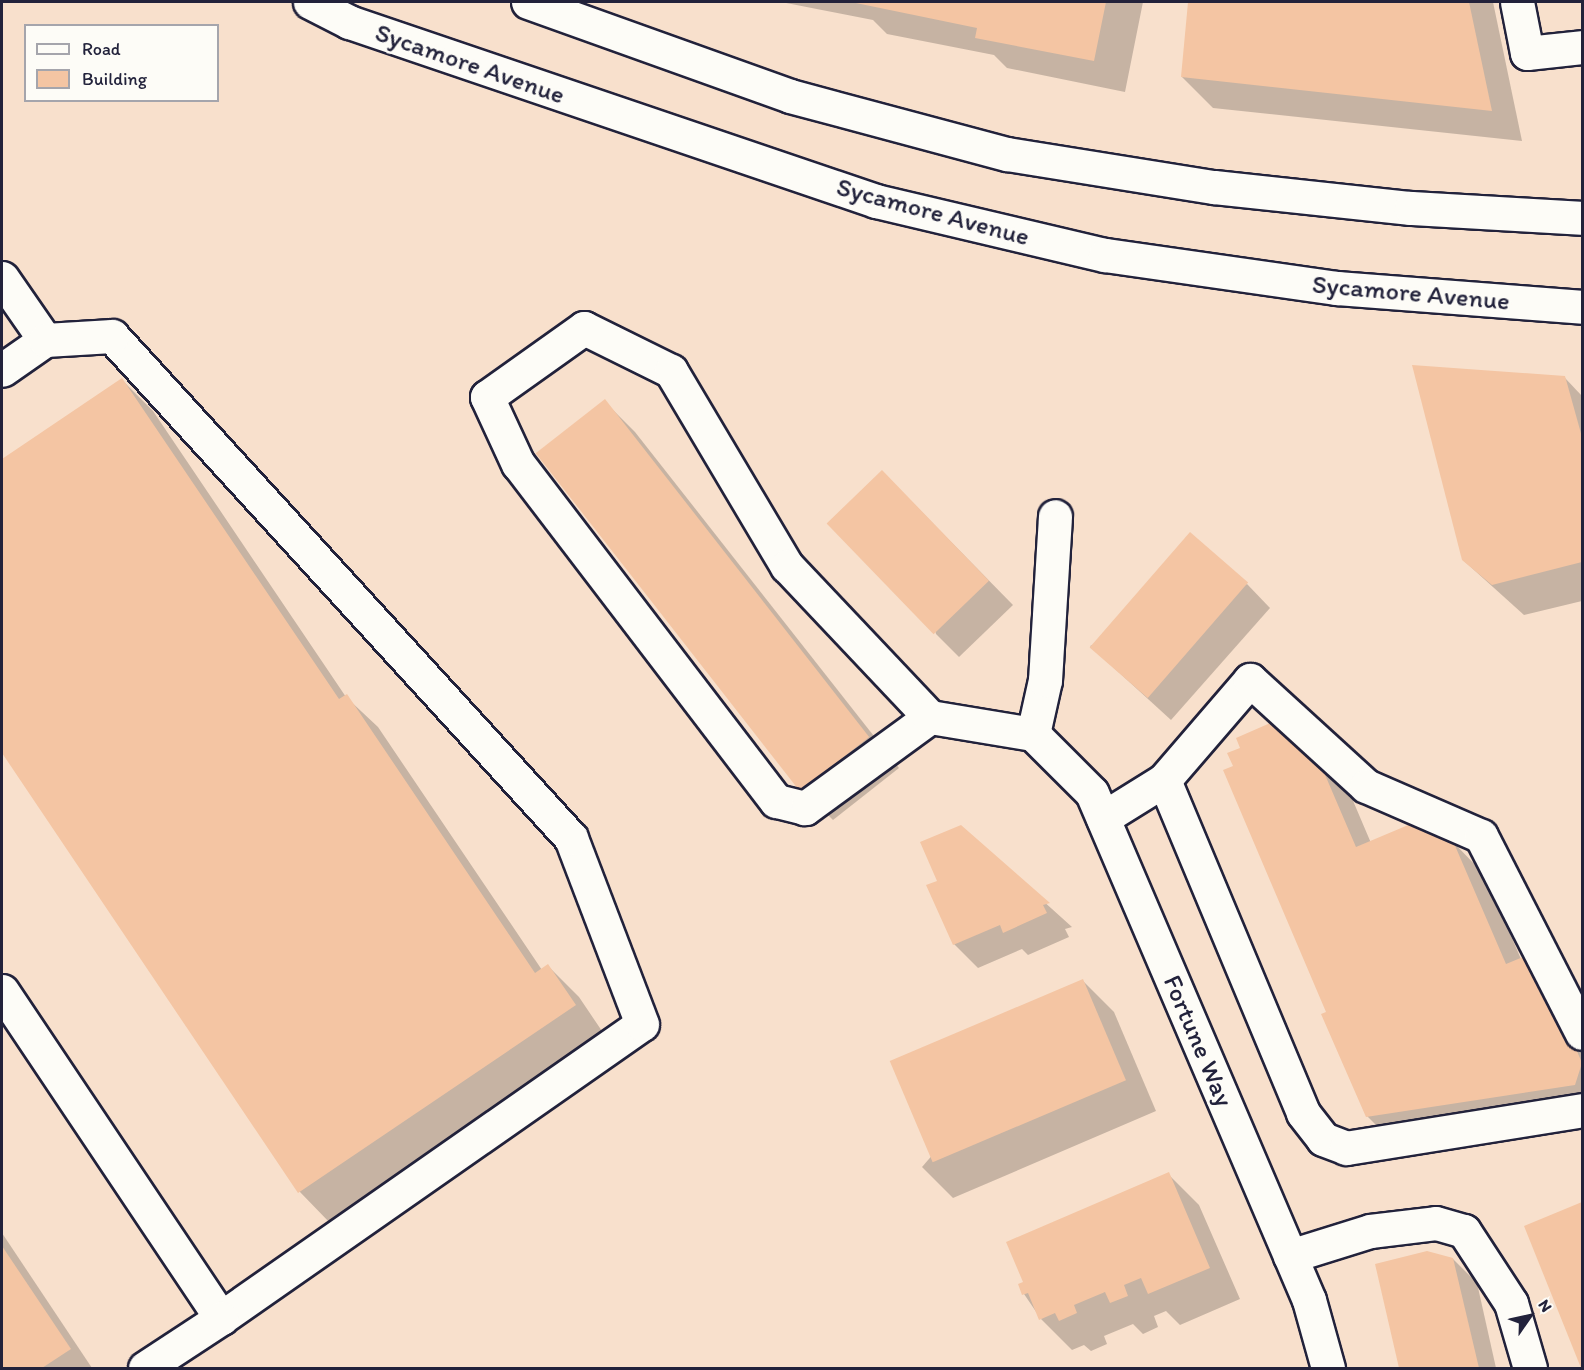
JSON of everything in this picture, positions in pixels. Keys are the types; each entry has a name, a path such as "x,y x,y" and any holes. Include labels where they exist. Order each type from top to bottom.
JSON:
{"main road":[{"name":"Sycamore Avenue","path":"310,2 349,22 605,112 887,204 1105,255 1337,288 1582,307"},
{"path":"528,2 790,96 1007,154 1214,188 1412,208 1582,218"},
{"path":"1517,2 1527,53 1582,47"},
{"path":"2,278 45,340"},
{"path":"930,717 805,808 776,801 518,464 487,397 584,328 671,370 787,566 930,717 1033,734 1045,680 1055,516"},
{"path":"2,370 45,340 112,336 571,838 642,1024 221,1318 145,1368"},
{"path":"1103,818 1164,780 1250,680 1366,786 1481,836 1582,1033"},
{"name":"Fortune Way","path":"1033,734 1092,793 1309,1300 1328,1368"},
{"path":"1164,780 1303,1113 1323,1139 1346,1148 1582,1110"},
{"path":"2,991 221,1318"},
{"path":"1290,1256 1370,1231 1436,1223 1464,1231 1511,1303 1530,1368"}],"shaded area":[{"path":"2,2 1582,2 1582,1368 2,1368"}],"building":[{"path":"851,2 1106,2 1094,61 975,38 977,28"},
{"path":"1188,2 1469,2 1492,111 1181,77"},
{"path":"1412,365 1565,376 1582,437 1582,562 1492,585 1462,560"},
{"path":"122,378 339,699 347,694 535,973 548,964 576,1005 298,1193 2,753 2,459"},
{"path":"605,399 869,737 800,791 536,453"},
{"path":"882,470 989,581 934,634 827,523"},
{"path":"1190,532 1248,583 1148,698 1090,647"},
{"path":"1277,720 1317,756 1356,847 1413,823 1453,841 1506,964 1535,952 1582,1063 1575,1085 1366,1117 1321,1014 1326,1012 1223,770 1233,766 1227,753 1240,748 1236,738"},
{"path":"961,825 1050,903 1043,905 1047,913 1003,933 1000,925 953,945 926,885 937,881 920,842"},
{"path":"1083,979 1126,1080 933,1162 890,1061"},
{"path":"1169,1172 1210,1268 1148,1294 1141,1278 1124,1285 1128,1296 1110,1303 1105,1292 1074,1305 1077,1313 1059,1321 1055,1313 1039,1320 1028,1293 1022,1295 1018,1284 1023,1282 1006,1242"},
{"path":"1582,1202 1582,1368 1581,1368 1524,1226"},
{"path":"2,1246 71,1349 42,1368 2,1368"},
{"path":"1427,1251 1453,1258 1479,1368 1399,1368 1375,1264"}]}
